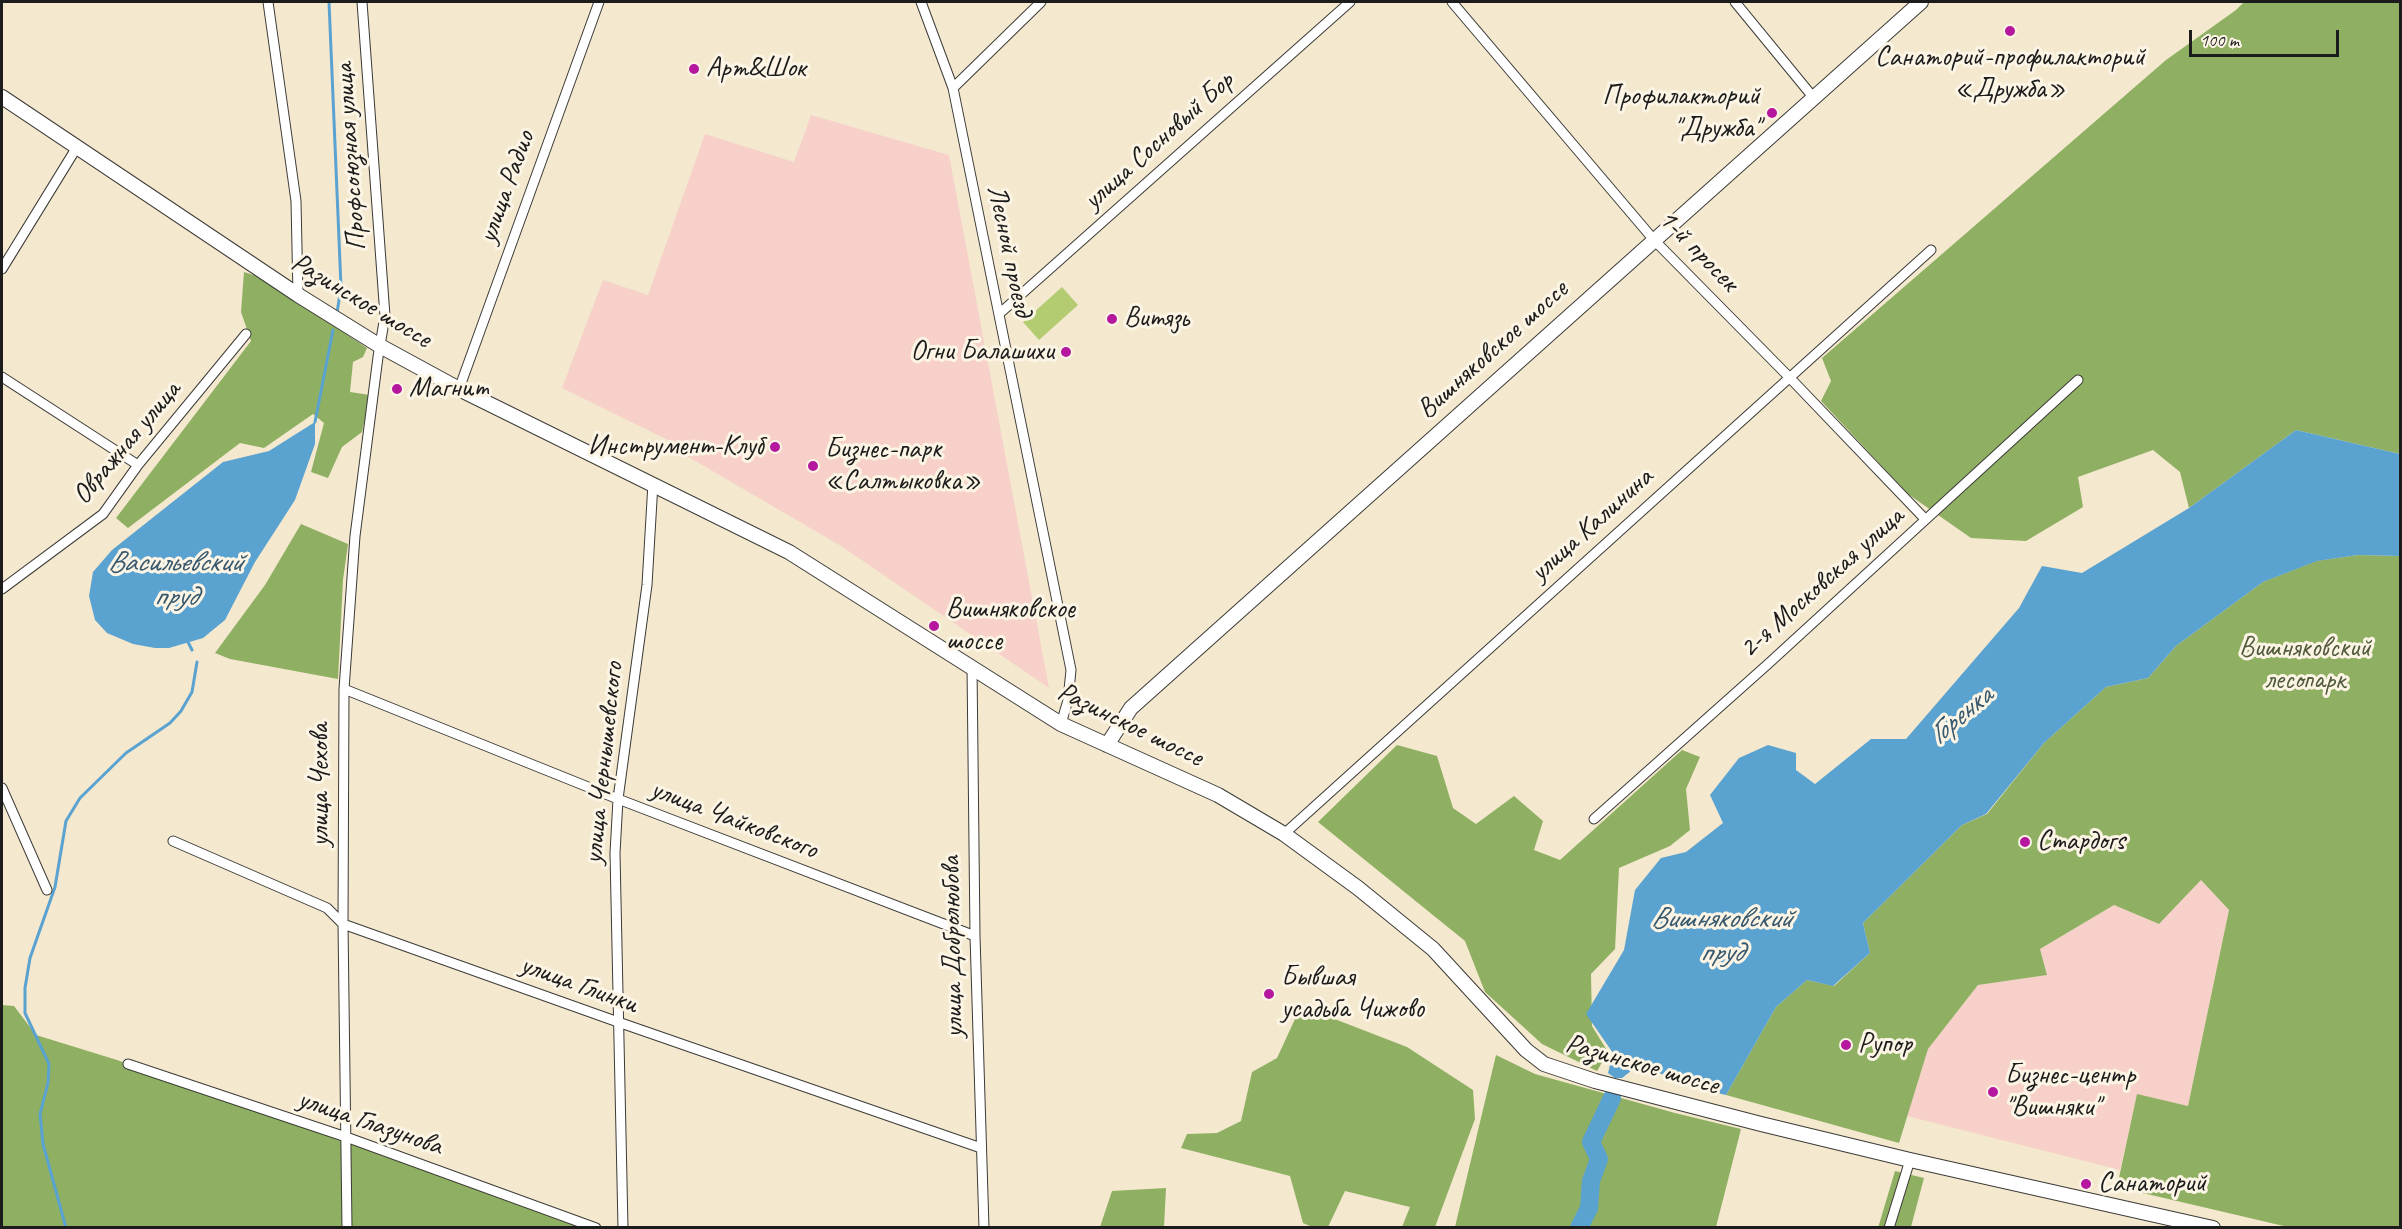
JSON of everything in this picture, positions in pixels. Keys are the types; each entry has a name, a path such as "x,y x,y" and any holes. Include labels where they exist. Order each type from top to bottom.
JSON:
{"main road":[{"name":"Вишняковское шоссе","path":"1107,745 1131,708 1921,2"},
{"name":"Разинское шоссе","path":"2,97 298,295 380,346 459,388 789,552 1061,724 1218,795 1284,834 1358,888 1433,949 1526,1050 1544,1064 1595,1082 1910,1160 2212,1227"}],"street":[{"path":"268,2 296,201 298,295"},
{"name":"Профсоюзная улица","path":"362,2 385,315 380,346"},
{"name":"улица Радио","path":"459,388 599,2"},
{"name":"Лесной проезд","path":"921,2 953,88 1071,670 1068,700 1061,724"},
{"path":"953,88 1041,2"},
{"name":"улица Сосновый Бор","path":"999,314 1350,2"},
{"name":"1-й просек","path":"1452,2 1654,240 1925,519"},
{"path":"1735,2 1814,97"},
{"path":"2,269 77,147"},
{"name":"улица Калинина","path":"1284,834 1931,250"},
{"name":"Овражная улица","path":"2,589 104,514 138,465 246,334"},
{"name":"улица Чехова","path":"347,1227 343,924 345,689 355,536 380,346"},
{"path":"2,377 138,465"},
{"name":"2-я Московская улица","path":"1594,819 1768,664 2079,380"},
{"name":"улица Чернышевского","path":"623,1227 615,853 618,799 647,585 653,483"},
{"name":"улица Добролюбова","path":"972,666 975,936 984,1227"},
{"name":"улица Чайковского","path":"345,689 618,799 975,936"},
{"path":"2,788 47,890"},
{"name":"улица Глинки","path":"173,841 327,908 343,924 981,1148"},
{"name":"улица Глазунова","path":"128,1064 346,1137 596,1227"},
{"path":"1889,1227 1910,1160"}],"shaded area":[{"path":"811,115 949,155 1049,688 841,546 673,448 674,443 562,388 603,280 648,295 705,134 794,162"},
{"path":"2201,880 2229,910 2188,1106 2137,1095 2120,1170 1907,1116 1928,1049 1978,985 2047,975 2040,949 2114,905 2159,924"}],"green space":[{"path":"2244,2 2400,2 2400,454 2296,430 2189,508 2180,472 2153,450 2078,477 2083,507 2026,541 1971,538 1908,494 1821,401 1831,381 1822,358 2166,60"},
{"path":"244,272 260,277 367,348 363,357 353,362 350,392 370,395 362,432 342,447 328,478 311,472 324,423 313,414 264,448 240,443 128,528 116,518 251,341 241,312"},
{"path":"1062,287 1078,305 1039,340 1023,322"},
{"path":"301,524 348,544 343,580 338,679 230,659 215,653 265,585"},
{"name":"Вишняковский лесопарк","path":"2358,555 2400,556 2400,1227 2288,1227 2117,1187 2137,1094 2188,1106 2229,910 2201,880 2159,924 2114,905 2040,949 2047,975 1978,985 1928,1049 1899,1143 1726,1095 1776,1007 1807,980 1834,986 1870,953 1863,923 1962,825 1987,814 2044,743 2106,687 2148,678 2176,646 2263,582 2316,561"},
{"path":"1397,745 1437,756 1453,808 1476,824 1514,796 1543,821 1534,850 1560,860 1682,750 1700,757 1686,789 1690,830 1670,846 1619,868 1615,949 1591,974 1592,1026 1608,1052 1597,1071 1542,1044 1485,992 1465,941 1318,822"},
{"path":"2,1005 14,1006 36,1035 117,1060 596,1228 2,1228"},
{"path":"1301,1006 1407,1047 1473,1090 1475,1119 1435,1227 1402,1227 1410,1207 1345,1191 1328,1227 1312,1227 1303,1223 1290,1176 1181,1148 1187,1134 1217,1133 1241,1121 1252,1072 1277,1058"},
{"path":"1496,1055 1535,1074 1741,1129 1716,1227 1455,1227"},
{"path":"1895,1171 1924,1178 1911,1227 1878,1228"},
{"path":"1166,1188 1164,1227 1100,1227 1112,1191"}],"water":[{"name":"Васильевский пруд","path":"315,422 315,444 295,500 255,562 225,620 203,638 169,648 133,644 107,633 95,620 89,596 93,572 112,550 223,462 269,451"},
{"name":"Вишняковский пруд","path":"2296,430 2400,454 2400,556 2358,555 2317,561 2263,582 2176,646 2148,678 2106,687 2044,743 1986,814 1962,825 1863,923 1870,953 1833,986 1807,980 1776,1007 1726,1095 1708,1091 1648,1069 1631,1071 1622,1078 1615,1078 1608,1073 1613,1053 1586,1014 1624,950 1635,890 1661,858 1686,852 1723,823 1710,795 1739,758 1768,745 1796,753 1796,770 1815,784 1871,739 1906,739 2019,608 2042,566 2082,573 2189,508"}],"waterway":[{"path":"329,2 341,287 337,313"},
{"path":"315,422 333,330"},
{"path":"188,642 192,650"},
{"path":"66,1228 43,1144 40,1114 48,1083 49,1064 25,1013 25,988 30,958 55,887 66,821 80,798 126,753 170,723 181,711 192,692 197,662"},
{"name":"Горенка","path":"1579,1228 1589,1208 1591,1181 1599,1159 1591,1142 1612,1098"}],"place":[{"name":"Санаторий-профилакторий «Дружба»","path":"2010,31"},
{"name":"Арт&Шок","path":"694,69"},
{"name":"Профилакторий \"Дружба\"","path":"1772,113"},
{"name":"Витязь","path":"1112,319"},
{"name":"Огни Балашихи","path":"1066,352"},
{"name":"Магнит","path":"397,389"},
{"name":"Инструмент-Клуб","path":"775,447"},
{"name":"Бизнес-парк «Салтыковка»","path":"813,466"},
{"name":"Вишняковское шоссе","path":"934,626"},
{"name":"Стардогs","path":"2025,842"},
{"name":"Бывшая усадьба Чижово","path":"1269,994"},
{"name":"Рупор","path":"1846,1045"},
{"name":"Бизнес-центр \"Вишняки\"","path":"1993,1092"},
{"name":"Санаторий","path":"2086,1184"}]}
